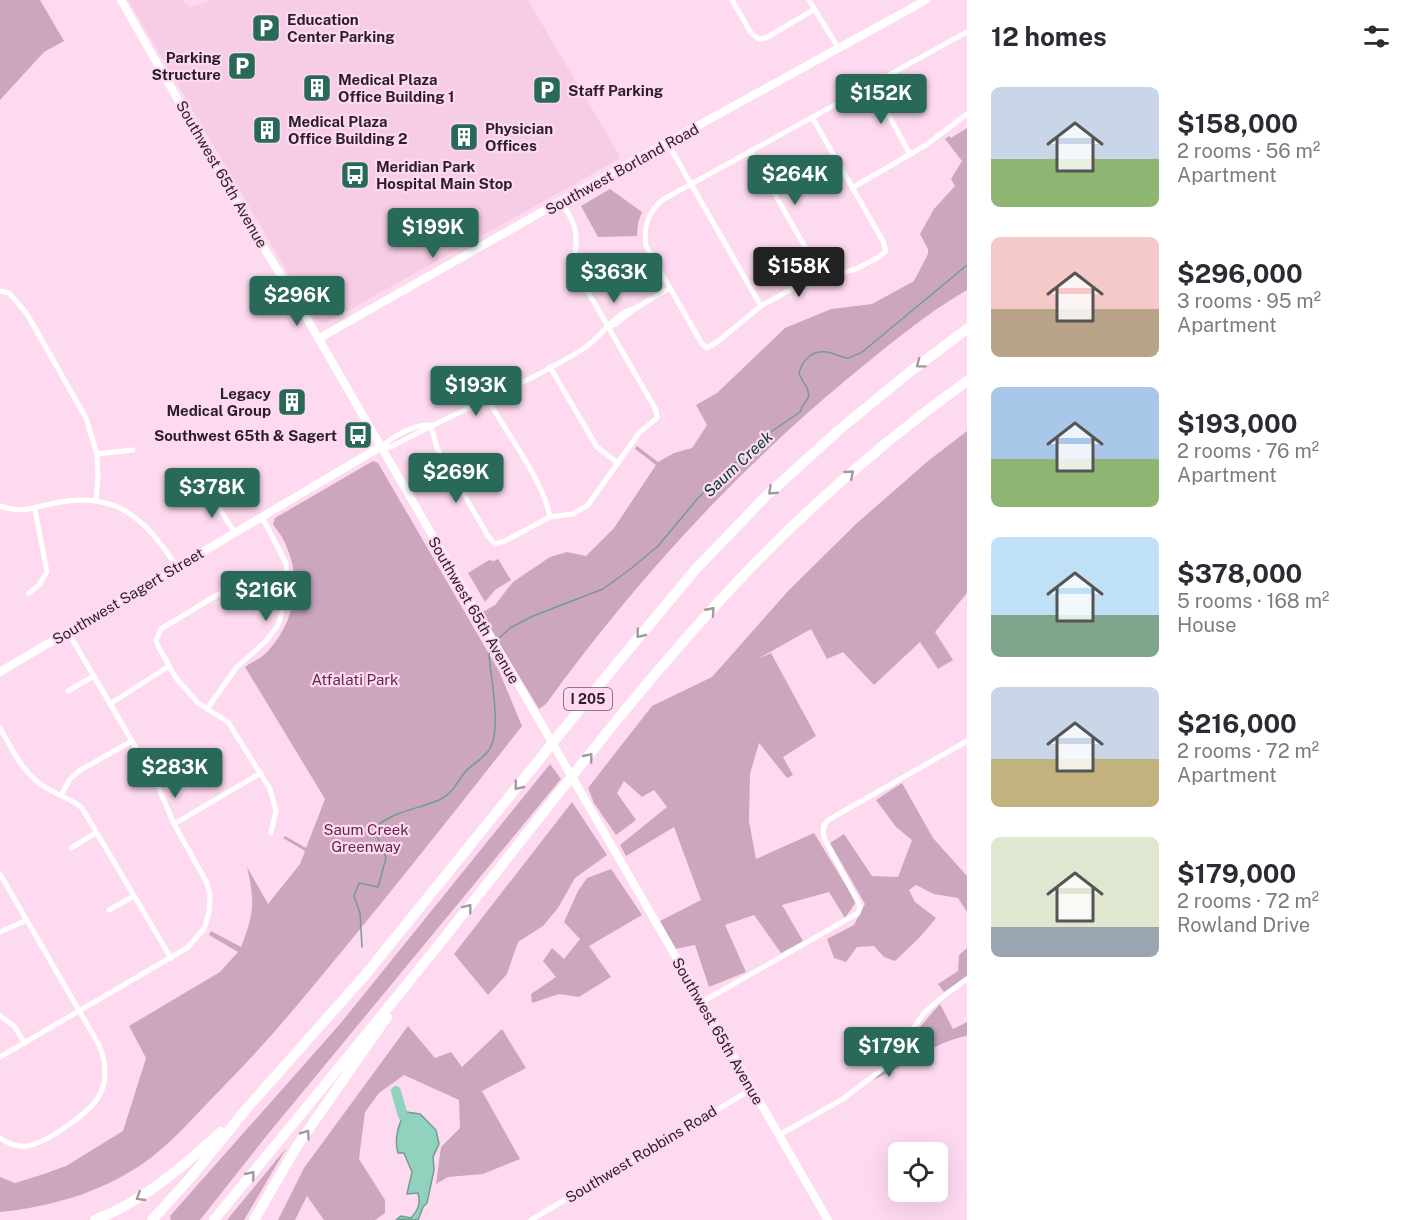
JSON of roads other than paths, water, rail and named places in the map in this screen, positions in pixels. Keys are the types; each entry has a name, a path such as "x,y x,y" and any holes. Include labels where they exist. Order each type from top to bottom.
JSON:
{"highway":[{"name":"I 205","path":"248,1107 366,974 651,621 723,540 765,497 839,430 907,374 967,329"},
{"name":"I 205","path":"432,954 645,687 740,578 842,481 907,426 967,381"},
{"path":"214,1220 432,954"},
{"path":"254,1220 297,1146 432,954"},
{"path":"94,1220 124,1207 164,1182 248,1107"},
{"path":"152,1220 191,1177 248,1107"}],"main road":[{"name":"Southwest 65th Avenue","path":"121,0 828,1220"},
{"name":"Southwest Borland Road","path":"318,339 561,201 926,0"},
{"name":"Southwest Sagert Street","path":"0,672 380,447"}],"street":[{"path":"732,0 752,33 759,39 766,38 814,9"},
{"path":"809,0 839,48"},
{"path":"812,117 886,250 877,258 856,269 840,273 820,273 761,306 707,348 702,344 649,253 645,231 650,215 658,204 750,151 812,117 872,85 967,32"},
{"path":"872,85 910,154"},
{"path":"852,188 910,154 967,114"},
{"path":"668,144 761,306"},
{"path":"750,151 820,273"},
{"path":"431,425 440,454 488,536 495,544 550,517 573,514 588,506 639,433 657,418 656,410 576,271 574,259 576,235 561,201"},
{"name":"Southwest Sagert Street","path":"380,447 392,447 431,425 449,419 550,367 587,346 607,326 616,324 636,308 670,288"},
{"path":"0,291 9,293 20,303 86,418 97,454 96,500"},
{"path":"550,367 597,447 618,463"},
{"path":"487,398 540,487 550,517"},
{"path":"97,454 133,450"},
{"path":"194,501 225,483"},
{"path":"209,492 235,533"},
{"path":"0,506 9,510 35,510 70,500 96,500 125,511 145,524 177,567"},
{"path":"29,593 39,585 47,572 35,510"},
{"path":"207,709 236,668 267,641 281,616 287,587 286,563 262,517"},
{"path":"271,833 276,811 275,802 261,773 228,722 207,709 185,689 169,666 156,640 160,629 233,588 248,585 287,587"},
{"path":"0,1057 187,948 204,929 209,912 210,895 207,883 174,824 156,782 68,632"},
{"path":"110,704 169,666"},
{"path":"68,691 94,676"},
{"path":"0,728 29,774 46,788 76,802 82,808 171,958"},
{"path":"61,795 70,779 79,771 132,741"},
{"path":"702,1002 858,913 860,907 858,902 824,838 822,831 825,824 967,741"},
{"path":"174,824 261,773"},
{"path":"71,848 96,833"},
{"path":"0,874 103,1054 105,1080 100,1095 84,1115 36,1143 18,1146 0,1138"},
{"path":"109,910 134,896"},
{"path":"0,932 27,920"},
{"path":"779,1135 843,1099 885,1067 924,1013 967,980"},
{"path":"0,1016 14,1026 24,1042"},
{"name":"Southwest Robbins Road","path":"531,1220 752,1089"}],"waterway":[{"name":"Saum Creek","path":"498,639 510,628 533,616 603,589 633,567 658,546 699,497 762,438 800,412 809,395 799,374 808,357 822,352 847,358 861,353 967,265"},
{"name":"Saum Creek","path":"362,947 360,913 354,896 359,883 378,887 386,858 376,833 378,825 393,816 445,797 465,772 489,750 493,741 495,718 489,655 491,649"},
{"name":"Saum Creek","path":"396,1091 403,1116"}],"place":[{"name":"Education Center Parking","path":"266,28"},
{"name":"Parking Structure","path":"242,66"},
{"name":"Medical Plaza Office Building 1","path":"317,88"},
{"name":"Staff Parking","path":"547,90"},
{"name":"Medical Plaza Office Building 2","path":"267,130"},
{"name":"Physician Offices","path":"464,137"},
{"name":"Meridian Park Hospital Main Stop","path":"355,175"},
{"name":"Legacy Medical Group","path":"292,402"},
{"name":"Southwest 65th & Sagert","path":"358,435"}],"park label":[{"name":"Atfalati Park","path":"355,679"},
{"name":"Saum Creek Greenway","path":"366,838"}]}
